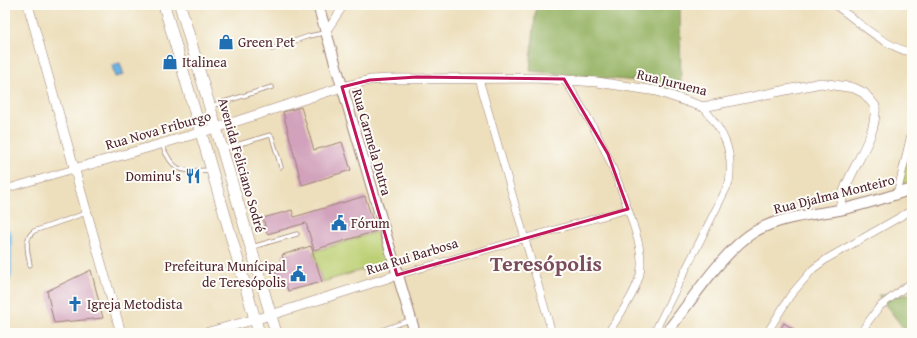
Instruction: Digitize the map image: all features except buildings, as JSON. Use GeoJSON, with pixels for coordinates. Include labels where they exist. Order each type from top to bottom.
{"type":"FeatureCollection","features":[{"type":"Feature","properties":{"kind":"main road"},"geometry":{"type":"LineString","coordinates":[[164,5],[259,333]]}},
{"type":"Feature","properties":{"kind":"main road","name":"Avenida Feliciano Sodré"},"geometry":{"type":"LineString","coordinates":[[180,5],[276,333]]}},
{"type":"Feature","properties":{"kind":"main road","name":"Rua Carmela Dutra"},"geometry":{"type":"LineString","coordinates":[[318,5],[415,333]]}},
{"type":"Feature","properties":{"kind":"main road","name":"Rua Djalma Monteiro"},"geometry":{"type":"LineString","coordinates":[[666,333],[723,261],[737,246],[753,233],[770,224],[840,209],[912,189]]}},
{"type":"Feature","properties":{"kind":"street"},"geometry":{"type":"LineString","coordinates":[[28,5],[121,333]]}},
{"type":"Feature","properties":{"kind":"street"},"geometry":{"type":"LineString","coordinates":[[326,32],[344,5]]}},
{"type":"Feature","properties":{"kind":"street"},"geometry":{"type":"LineString","coordinates":[[835,5],[888,44],[899,50],[912,53]]}},
{"type":"Feature","properties":{"kind":"street","name":"Rua Juruena"},"geometry":{"type":"LineString","coordinates":[[342,87],[370,80],[438,77],[479,79],[564,79],[636,87],[657,91],[703,107],[821,83],[841,84],[864,93],[875,106],[875,122],[844,187],[840,209]]}},
{"type":"Feature","properties":{"kind":"street"},"geometry":{"type":"LineString","coordinates":[[479,79],[552,333]]}},
{"type":"Feature","properties":{"kind":"street"},"geometry":{"type":"LineString","coordinates":[[564,79],[590,120],[617,174],[639,251],[641,264],[640,275],[634,289],[608,333]]}},
{"type":"Feature","properties":{"kind":"street","name":"Rua Nova Friburgo"},"geometry":{"type":"LineString","coordinates":[[5,189],[200,133],[342,87]]}},
{"type":"Feature","properties":{"kind":"street"},"geometry":{"type":"LineString","coordinates":[[654,333],[729,183],[731,168],[728,145],[723,133],[703,107]]}},
{"type":"Feature","properties":{"kind":"street"},"geometry":{"type":"LineString","coordinates":[[897,194],[912,130]]}},
{"type":"Feature","properties":{"kind":"street"},"geometry":{"type":"LineString","coordinates":[[904,159],[912,164]]}},
{"type":"Feature","properties":{"kind":"street","name":"Rua Rui Barbosa"},"geometry":{"type":"LineString","coordinates":[[205,333],[271,315],[397,275],[525,237],[628,209]]}},
{"type":"Feature","properties":{"kind":"street"},"geometry":{"type":"LineString","coordinates":[[767,333],[790,296],[813,269],[828,258],[912,210]]}},
{"type":"Feature","properties":{"kind":"street"},"geometry":{"type":"LineString","coordinates":[[860,333],[879,307],[912,282]]}},
{"type":"Feature","properties":{"kind":"lane"},"geometry":{"type":"LineString","coordinates":[[272,49],[309,36],[326,32]]}},
{"type":"Feature","properties":{"kind":"lane"},"geometry":{"type":"LineString","coordinates":[[210,106],[272,87]]}},
{"type":"Feature","properties":{"kind":"lane"},"geometry":{"type":"LineString","coordinates":[[222,150],[270,135],[272,137],[281,167]]}},
{"type":"Feature","properties":{"kind":"lane"},"geometry":{"type":"LineString","coordinates":[[162,144],[169,162],[178,169],[189,171],[211,170]]}},
{"type":"Feature","properties":{"kind":"lane"},"geometry":{"type":"LineString","coordinates":[[30,264],[26,241],[28,235],[34,231],[87,213]]}},
{"type":"Feature","properties":{"kind":"lane"},"geometry":{"type":"LineString","coordinates":[[251,248],[297,234]]}},
{"type":"Feature","properties":{"kind":"lane"},"geometry":{"type":"LineString","coordinates":[[379,331],[411,320]]}},
{"type":"Feature","properties":{"kind":"highlighted area"},"geometry":{"type":"Polygon","coordinates":[[[417,77],[564,79],[608,154],[628,209],[397,275],[342,87],[370,80],[417,77]]]}},
{"type":"Feature","properties":{"kind":"green space"},"geometry":{"type":"Polygon","coordinates":[[[536,5],[680,5],[681,93],[647,82],[530,71],[536,5]]]}},
{"type":"Feature","properties":{"kind":"green space"},"geometry":{"type":"Polygon","coordinates":[[[906,163],[912,167],[912,185],[905,187],[902,185],[906,163]]]}},
{"type":"Feature","properties":{"kind":"green space"},"geometry":{"type":"Polygon","coordinates":[[[376,232],[386,263],[322,282],[313,252],[376,232]]]}},
{"type":"Feature","properties":{"kind":"green space"},"geometry":{"type":"Polygon","coordinates":[[[878,295],[912,295],[912,333],[907,333],[878,295]]]}},
{"type":"Feature","properties":{"kind":"water"},"geometry":{"type":"Polygon","coordinates":[[[120,63],[124,75],[115,77],[112,65],[120,63]]]}},
{"type":"Feature","properties":{"kind":"waterway"},"geometry":{"type":"LineString","coordinates":[[5,235],[5,275]]}},
{"type":"Feature","properties":{"kind":"place","name":"Green Pet"},"geometry":{"type":"Point","coordinates":[226,42]}},
{"type":"Feature","properties":{"kind":"place","name":"Italinea"},"geometry":{"type":"Point","coordinates":[170,62]}},
{"type":"Feature","properties":{"kind":"place","name":"Dominu's"},"geometry":{"type":"Point","coordinates":[193,176]}},
{"type":"Feature","properties":{"kind":"place","name":"Fórum"},"geometry":{"type":"Point","coordinates":[339,223]}},
{"type":"Feature","properties":{"kind":"place","name":"Prefeitura Munícipal de Teresópolis"},"geometry":{"type":"Point","coordinates":[298,274]}},
{"type":"Feature","properties":{"kind":"place","name":"Igreja Metodista"},"geometry":{"type":"Point","coordinates":[75,304]}},
{"type":"Feature","properties":{"kind":"district","name":"Teresópolis"},"geometry":{"type":"Point","coordinates":[546,263]}}]}
